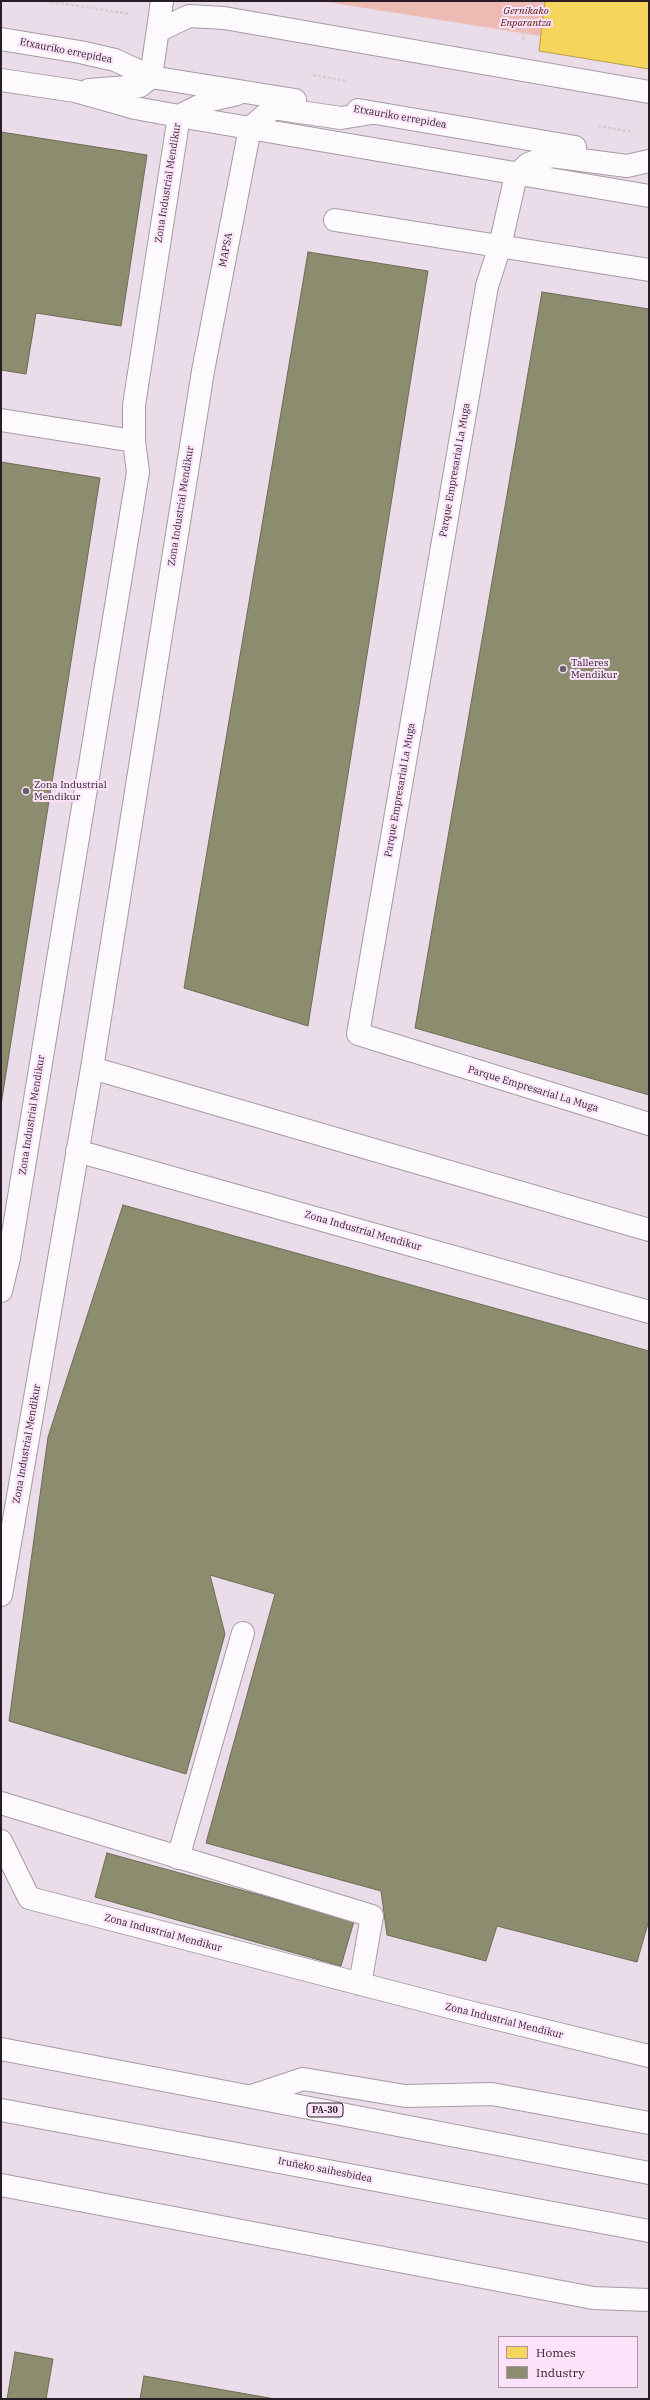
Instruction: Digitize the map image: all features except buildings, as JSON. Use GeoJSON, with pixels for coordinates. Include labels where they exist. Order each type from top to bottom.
{"type":"FeatureCollection","features":[{"type":"Feature","properties":{"kind":"main road"},"geometry":{"type":"LineString","coordinates":[[75,91],[140,86],[151,77],[162,1]]}},
{"type":"Feature","properties":{"kind":"main road"},"geometry":{"type":"LineString","coordinates":[[157,39],[189,16],[224,18],[649,92]]}},
{"type":"Feature","properties":{"kind":"main road","name":"Etxauriko errepidea"},"geometry":{"type":"LineString","coordinates":[[1,39],[80,52],[115,60],[151,77],[649,160]]}},
{"type":"Feature","properties":{"kind":"main road"},"geometry":{"type":"LineString","coordinates":[[1,80],[75,91],[135,108],[179,116],[516,175],[649,196]]}},
{"type":"Feature","properties":{"kind":"main road"},"geometry":{"type":"LineString","coordinates":[[179,116],[211,100],[244,92]]}},
{"type":"Feature","properties":{"kind":"main road"},"geometry":{"type":"LineString","coordinates":[[250,128],[273,108],[341,118],[372,113]]}},
{"type":"Feature","properties":{"kind":"main road","name":"Zona Industrial Mendikur"},"geometry":{"type":"LineString","coordinates":[[1,1291],[9,1258],[138,472],[134,441],[134,405],[179,116]]}},
{"type":"Feature","properties":{"kind":"main road","name":"MAPSA"},"geometry":{"type":"LineString","coordinates":[[203,371],[250,128]]}},
{"type":"Feature","properties":{"kind":"main road","name":"Etxauriko errepidea"},"geometry":{"type":"LineString","coordinates":[[516,175],[528,164],[551,156],[627,166],[649,160]]}},
{"type":"Feature","properties":{"kind":"main road","name":"Parque Empresarial La Muga"},"geometry":{"type":"LineString","coordinates":[[516,175],[500,246],[487,286],[358,1034],[649,1124]]}},
{"type":"Feature","properties":{"kind":"main road"},"geometry":{"type":"LineString","coordinates":[[335,220],[649,270]]}},
{"type":"Feature","properties":{"kind":"main road","name":"Zona Industrial Mendikur"},"geometry":{"type":"LineString","coordinates":[[1,1595],[92,1068],[203,371]]}},
{"type":"Feature","properties":{"kind":"main road"},"geometry":{"type":"LineString","coordinates":[[1,420],[134,441]]}},
{"type":"Feature","properties":{"kind":"main road"},"geometry":{"type":"LineString","coordinates":[[92,1068],[649,1230]]}},
{"type":"Feature","properties":{"kind":"main road","name":"Zona Industrial Mendikur"},"geometry":{"type":"LineString","coordinates":[[77,1151],[649,1312]]}},
{"type":"Feature","properties":{"kind":"main road"},"geometry":{"type":"LineString","coordinates":[[178,1858],[243,1633]]}},
{"type":"Feature","properties":{"kind":"main road"},"geometry":{"type":"LineString","coordinates":[[1,1803],[372,1916],[360,1984]]}},
{"type":"Feature","properties":{"kind":"main road","name":"Zona Industrial Mendikur"},"geometry":{"type":"LineString","coordinates":[[1,1841],[29,1898],[360,1984],[649,2056]]}},
{"type":"Feature","properties":{"kind":"main road","name":"PA-30"},"geometry":{"type":"LineString","coordinates":[[1,2049],[649,2173]]}},
{"type":"Feature","properties":{"kind":"main road"},"geometry":{"type":"LineString","coordinates":[[252,2096],[303,2078],[405,2096],[492,2094],[649,2123]]}},
{"type":"Feature","properties":{"kind":"main road","name":"Iruñeko saihesbidea"},"geometry":{"type":"LineString","coordinates":[[1,2110],[649,2231]]}},
{"type":"Feature","properties":{"kind":"main road"},"geometry":{"type":"LineString","coordinates":[[1,2185],[593,2298],[649,2300]]}},
{"type":"Feature","properties":{"kind":"path"},"geometry":{"type":"LineString","coordinates":[[46,1],[135,15],[157,39]]}},
{"type":"Feature","properties":{"kind":"path"},"geometry":{"type":"LineString","coordinates":[[523,44],[528,1]]}},
{"type":"Feature","properties":{"kind":"path"},"geometry":{"type":"LineString","coordinates":[[312,75],[351,82]]}},
{"type":"Feature","properties":{"kind":"path"},"geometry":{"type":"LineString","coordinates":[[594,125],[641,133]]}},
{"type":"Feature","properties":{"kind":"green space","name":"Gernikako Enparantza"},"geometry":{"type":"Polygon","coordinates":[[[321,1],[545,1],[541,36],[321,1]]]}},
{"type":"Feature","properties":{"kind":"place","name":"Talleres Mendikur"},"geometry":{"type":"Point","coordinates":[563,669]}},
{"type":"Feature","properties":{"kind":"place","name":"Zona Industrial Mendikur"},"geometry":{"type":"Point","coordinates":[26,791]}}]}
